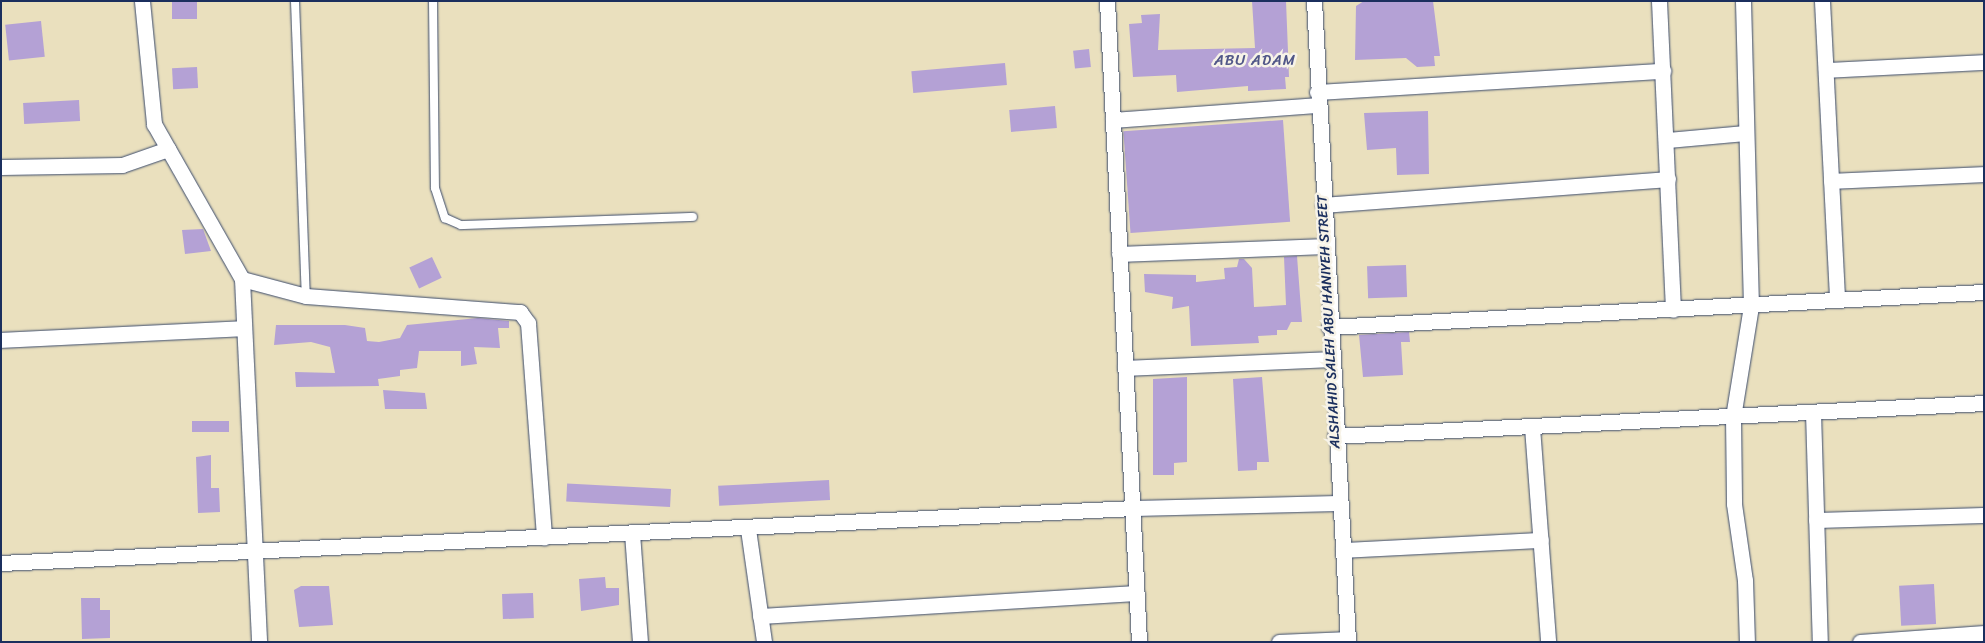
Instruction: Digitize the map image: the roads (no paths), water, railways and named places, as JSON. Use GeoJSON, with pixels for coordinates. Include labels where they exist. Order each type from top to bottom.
{"type":"FeatureCollection","features":[{"type":"Feature","properties":{"kind":"street"},"geometry":{"type":"LineString","coordinates":[[142,1],[150,112],[168,149],[242,279],[257,551],[259,642]]}},
{"type":"Feature","properties":{"kind":"street"},"geometry":{"type":"LineString","coordinates":[[1107,1],[1138,642]]}},
{"type":"Feature","properties":{"kind":"street","name":"ALSHAHID SALEH ABU HANIYEH STREET"},"geometry":{"type":"LineString","coordinates":[[1314,1],[1329,328],[1348,640]]}},
{"type":"Feature","properties":{"kind":"street"},"geometry":{"type":"LineString","coordinates":[[1660,1],[1674,310]]}},
{"type":"Feature","properties":{"kind":"street"},"geometry":{"type":"LineString","coordinates":[[1743,1],[1751,306],[1733,417],[1734,504],[1745,580],[1747,642]]}},
{"type":"Feature","properties":{"kind":"street"},"geometry":{"type":"LineString","coordinates":[[1822,1],[1837,299]]}},
{"type":"Feature","properties":{"kind":"street"},"geometry":{"type":"LineString","coordinates":[[1826,70],[1984,62]]}},
{"type":"Feature","properties":{"kind":"street"},"geometry":{"type":"LineString","coordinates":[[1113,120],[1318,99],[1663,71]]}},
{"type":"Feature","properties":{"kind":"street"},"geometry":{"type":"LineString","coordinates":[[1667,140],[1746,133]]}},
{"type":"Feature","properties":{"kind":"street"},"geometry":{"type":"LineString","coordinates":[[1,168],[122,165],[168,149]]}},
{"type":"Feature","properties":{"kind":"street"},"geometry":{"type":"LineString","coordinates":[[1831,181],[1984,174]]}},
{"type":"Feature","properties":{"kind":"street"},"geometry":{"type":"LineString","coordinates":[[1323,205],[1668,179]]}},
{"type":"Feature","properties":{"kind":"street"},"geometry":{"type":"LineString","coordinates":[[1119,254],[1325,246]]}},
{"type":"Feature","properties":{"kind":"street"},"geometry":{"type":"LineString","coordinates":[[242,279],[306,296],[520,312],[528,323],[544,537]]}},
{"type":"Feature","properties":{"kind":"street"},"geometry":{"type":"LineString","coordinates":[[1329,328],[1984,292]]}},
{"type":"Feature","properties":{"kind":"street"},"geometry":{"type":"LineString","coordinates":[[1,340],[244,328]]}},
{"type":"Feature","properties":{"kind":"street"},"geometry":{"type":"LineString","coordinates":[[1125,368],[1331,359]]}},
{"type":"Feature","properties":{"kind":"street"},"geometry":{"type":"LineString","coordinates":[[1335,436],[1984,403]]}},
{"type":"Feature","properties":{"kind":"street"},"geometry":{"type":"LineString","coordinates":[[1813,412],[1820,642]]}},
{"type":"Feature","properties":{"kind":"street"},"geometry":{"type":"LineString","coordinates":[[1532,427],[1548,642]]}},
{"type":"Feature","properties":{"kind":"street"},"geometry":{"type":"LineString","coordinates":[[1,563],[632,533],[748,530],[1132,508],[1340,503]]}},
{"type":"Feature","properties":{"kind":"street"},"geometry":{"type":"LineString","coordinates":[[1816,520],[1984,515]]}},
{"type":"Feature","properties":{"kind":"street"},"geometry":{"type":"LineString","coordinates":[[748,530],[764,642]]}},
{"type":"Feature","properties":{"kind":"street"},"geometry":{"type":"LineString","coordinates":[[632,533],[640,642]]}},
{"type":"Feature","properties":{"kind":"street"},"geometry":{"type":"LineString","coordinates":[[1343,550],[1541,540]]}},
{"type":"Feature","properties":{"kind":"street"},"geometry":{"type":"LineString","coordinates":[[760,616],[1136,593]]}},
{"type":"Feature","properties":{"kind":"street"},"geometry":{"type":"LineString","coordinates":[[1860,642],[1984,633]]}},
{"type":"Feature","properties":{"kind":"street"},"geometry":{"type":"LineString","coordinates":[[1279,642],[1348,640]]}},
{"type":"Feature","properties":{"kind":"lane"},"geometry":{"type":"LineString","coordinates":[[295,1],[306,296]]}},
{"type":"Feature","properties":{"kind":"lane"},"geometry":{"type":"LineString","coordinates":[[433,1],[435,188],[445,218],[461,225],[693,217]]}},
{"type":"Feature","properties":{"kind":"district","name":"ABU ADAM"},"geometry":{"type":"Point","coordinates":[1255,61]}}]}
